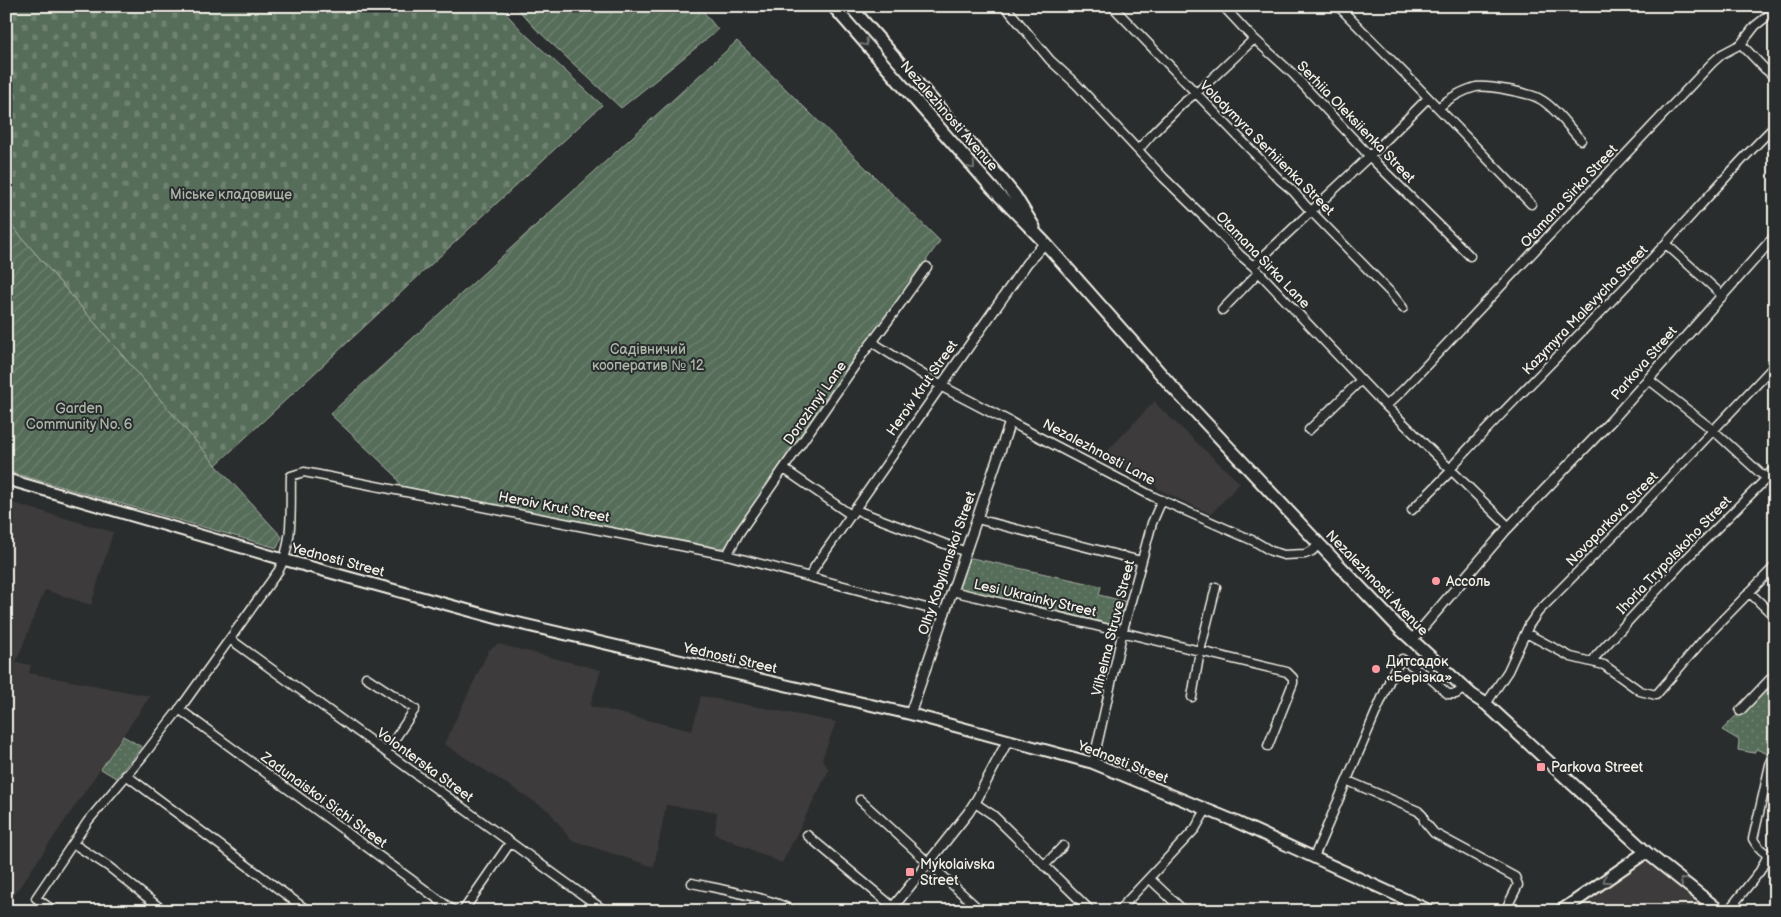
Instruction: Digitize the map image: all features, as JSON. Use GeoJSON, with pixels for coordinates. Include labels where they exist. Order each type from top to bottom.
{"type":"FeatureCollection","features":[{"type":"Feature","properties":{"kind":"main road","name":"Nezalezhnosti Avenue"},"geometry":{"type":"LineString","coordinates":[[833,6],[995,192],[1044,243],[1175,390],[1412,640],[1464,688],[1486,704],[1646,852],[1720,911]]}},
{"type":"Feature","properties":{"kind":"main road","name":"Nezalezhnosti Avenue"},"geometry":{"type":"LineString","coordinates":[[850,6],[1005,184],[1024,210],[1044,243]]}},
{"type":"Feature","properties":{"kind":"main road"},"geometry":{"type":"LineString","coordinates":[[995,192],[1005,184]]}},
{"type":"Feature","properties":{"kind":"main road","name":"Yednosti Street"},"geometry":{"type":"LineString","coordinates":[[6,479],[285,560],[500,619],[910,714],[1093,763],[1314,857],[1431,911]]}},
{"type":"Feature","properties":{"kind":"main road"},"geometry":{"type":"LineString","coordinates":[[1561,911],[1646,852]]}},
{"type":"Feature","properties":{"kind":"street","name":"Otamana Sirka Lane"},"geometry":{"type":"LineString","coordinates":[[1006,6],[1050,60],[1077,85],[1098,110],[1256,269],[1386,406],[1509,527]]}},
{"type":"Feature","properties":{"kind":"street","name":"Volodymyra Serhiienka Street"},"geometry":{"type":"LineString","coordinates":[[1112,6],[1385,287],[1403,308]]}},
{"type":"Feature","properties":{"kind":"street","name":"Serhiia Oleksiienka Street"},"geometry":{"type":"LineString","coordinates":[[1223,6],[1293,74],[1369,156],[1470,256]]}},
{"type":"Feature","properties":{"kind":"street"},"geometry":{"type":"LineString","coordinates":[[1338,6],[1531,204]]}},
{"type":"Feature","properties":{"kind":"street","name":"Otamana Sirka Street"},"geometry":{"type":"LineString","coordinates":[[1386,406],[1712,63],[1722,54],[1741,44],[1756,26],[1775,10]]}},
{"type":"Feature","properties":{"kind":"street"},"geometry":{"type":"LineString","coordinates":[[1138,150],[1172,113],[1254,38]]}},
{"type":"Feature","properties":{"kind":"street"},"geometry":{"type":"LineString","coordinates":[[1741,44],[1774,76]]}},
{"type":"Feature","properties":{"kind":"street"},"geometry":{"type":"LineString","coordinates":[[1439,108],[1446,101],[1476,87],[1490,87],[1530,95],[1547,104],[1581,140]]}},
{"type":"Feature","properties":{"kind":"street"},"geometry":{"type":"LineString","coordinates":[[1222,310],[1256,269],[1311,211],[1428,98]]}},
{"type":"Feature","properties":{"kind":"street","name":"Kazymyra Malevycha Street"},"geometry":{"type":"LineString","coordinates":[[1412,510],[1451,470],[1497,418],[1557,359],[1666,244],[1742,159],[1775,126]]}},
{"type":"Feature","properties":{"kind":"street","name":"Parkova Street"},"geometry":{"type":"LineString","coordinates":[[1412,640],[1509,527],[1612,420],[1775,236]]}},
{"type":"Feature","properties":{"kind":"street","name":"Heroiv Krut Street"},"geometry":{"type":"LineString","coordinates":[[810,577],[814,568],[853,511],[1027,263],[1044,243]]}},
{"type":"Feature","properties":{"kind":"street"},"geometry":{"type":"LineString","coordinates":[[1666,244],[1723,296]]}},
{"type":"Feature","properties":{"kind":"street","name":"Dorozhnyi Lane"},"geometry":{"type":"LineString","coordinates":[[727,555],[740,533],[865,351],[874,342],[883,326],[927,267]]}},
{"type":"Feature","properties":{"kind":"street","name":"Nezalezhnosti Lane"},"geometry":{"type":"LineString","coordinates":[[874,342],[941,386],[1162,500],[1277,553],[1304,554],[1312,551],[1319,544]]}},
{"type":"Feature","properties":{"kind":"street","name":"Novoparkova Street"},"geometry":{"type":"LineString","coordinates":[[1486,704],[1508,671],[1538,612],[1622,527],[1775,365]]}},
{"type":"Feature","properties":{"kind":"street"},"geometry":{"type":"LineString","coordinates":[[1648,379],[1713,430],[1775,484]]}},
{"type":"Feature","properties":{"kind":"street"},"geometry":{"type":"LineString","coordinates":[[1309,430],[1361,380]]}},
{"type":"Feature","properties":{"kind":"street","name":"Olhy Kobylianskoi Street"},"geometry":{"type":"LineString","coordinates":[[910,714],[1010,422]]}},
{"type":"Feature","properties":{"kind":"street","name":"Ihoria Trypolskoho Street"},"geometry":{"type":"LineString","coordinates":[[1593,661],[1683,562],[1775,467]]}},
{"type":"Feature","properties":{"kind":"street"},"geometry":{"type":"LineString","coordinates":[[784,469],[853,511],[861,512],[966,552]]}},
{"type":"Feature","properties":{"kind":"street","name":"Heroiv Krut Street"},"geometry":{"type":"LineString","coordinates":[[285,560],[289,546],[291,476],[304,472],[727,555],[944,613]]}},
{"type":"Feature","properties":{"kind":"street","name":"Vilhelma Struve Street"},"geometry":{"type":"LineString","coordinates":[[1093,763],[1122,633],[1152,523],[1162,500]]}},
{"type":"Feature","properties":{"kind":"street"},"geometry":{"type":"LineString","coordinates":[[977,519],[1142,561]]}},
{"type":"Feature","properties":{"kind":"street"},"geometry":{"type":"LineString","coordinates":[[54,911],[36,898],[88,821],[179,709],[280,570],[285,560]]}},
{"type":"Feature","properties":{"kind":"street"},"geometry":{"type":"LineString","coordinates":[[1526,633],[1571,656],[1604,665],[1640,691],[1656,695],[1704,640],[1775,566]]}},
{"type":"Feature","properties":{"kind":"street"},"geometry":{"type":"LineString","coordinates":[[1192,697],[1200,651],[1216,587]]}},
{"type":"Feature","properties":{"kind":"street","name":"Lesi Ukrainky Street"},"geometry":{"type":"LineString","coordinates":[[952,591],[1287,672],[1293,678],[1293,683],[1268,746]]}},
{"type":"Feature","properties":{"kind":"street"},"geometry":{"type":"LineString","coordinates":[[1749,592],[1775,616]]}},
{"type":"Feature","properties":{"kind":"street","name":"Volonterska Street"},"geometry":{"type":"LineString","coordinates":[[230,640],[605,911]]}},
{"type":"Feature","properties":{"kind":"street"},"geometry":{"type":"LineString","coordinates":[[1314,857],[1348,782],[1394,670],[1402,659],[1448,694],[1456,694],[1464,688]]}},
{"type":"Feature","properties":{"kind":"street"},"geometry":{"type":"LineString","coordinates":[[1740,711],[1775,674]]}},
{"type":"Feature","properties":{"kind":"street"},"geometry":{"type":"LineString","coordinates":[[366,676],[415,709],[386,752]]}},
{"type":"Feature","properties":{"kind":"street","name":"Zadunaiskoi Sichi Street"},"geometry":{"type":"LineString","coordinates":[[179,709],[454,911]]}},
{"type":"Feature","properties":{"kind":"street"},"geometry":{"type":"LineString","coordinates":[[807,835],[894,909],[974,803],[1008,740]]}},
{"type":"Feature","properties":{"kind":"street"},"geometry":{"type":"LineString","coordinates":[[1728,911],[1771,856],[1758,848],[1754,839],[1772,756]]}},
{"type":"Feature","properties":{"kind":"street"},"geometry":{"type":"LineString","coordinates":[[126,775],[308,911]]}},
{"type":"Feature","properties":{"kind":"street"},"geometry":{"type":"LineString","coordinates":[[1348,782],[1418,811],[1423,816],[1424,822],[1434,833],[1515,878],[1518,885],[1505,911]]}},
{"type":"Feature","properties":{"kind":"street"},"geometry":{"type":"LineString","coordinates":[[860,800],[980,911]]}},
{"type":"Feature","properties":{"kind":"street"},"geometry":{"type":"LineString","coordinates":[[974,803],[993,815],[1090,911]]}},
{"type":"Feature","properties":{"kind":"street"},"geometry":{"type":"LineString","coordinates":[[1118,911],[1195,829],[1206,810]]}},
{"type":"Feature","properties":{"kind":"street"},"geometry":{"type":"LineString","coordinates":[[463,911],[510,843]]}},
{"type":"Feature","properties":{"kind":"street"},"geometry":{"type":"LineString","coordinates":[[74,844],[108,867],[164,911]]}},
{"type":"Feature","properties":{"kind":"street"},"geometry":{"type":"LineString","coordinates":[[1044,866],[1063,846]]}},
{"type":"Feature","properties":{"kind":"street"},"geometry":{"type":"LineString","coordinates":[[1149,878],[1184,911]]}},
{"type":"Feature","properties":{"kind":"street"},"geometry":{"type":"LineString","coordinates":[[692,883],[767,901],[788,907],[792,911]]}},
{"type":"Feature","properties":{"kind":"shaded area"},"geometry":{"type":"Polygon","coordinates":[[[1155,401],[1240,483],[1211,514],[1160,490],[1154,484],[1104,459],[1109,449],[1155,401]]]}},
{"type":"Feature","properties":{"kind":"shaded area"},"geometry":{"type":"Polygon","coordinates":[[[6,501],[113,532],[91,605],[45,590],[16,662],[31,665],[29,673],[150,696],[6,907],[6,501]]]}},
{"type":"Feature","properties":{"kind":"shaded area"},"geometry":{"type":"Polygon","coordinates":[[[498,644],[601,670],[590,706],[692,731],[701,696],[836,722],[822,759],[829,770],[782,863],[715,834],[717,812],[666,805],[654,867],[571,840],[549,811],[444,744],[489,650],[498,644]]]}},
{"type":"Feature","properties":{"kind":"shaded area"},"geometry":{"type":"Polygon","coordinates":[[[1651,861],[1715,911],[1570,911],[1642,862],[1651,861]]]}},
{"type":"Feature","properties":{"kind":"green space","name":"Міське кладовище"},"geometry":{"type":"Polygon","coordinates":[[[6,6],[499,6],[523,32],[602,105],[216,465],[6,219],[6,6]]]}},
{"type":"Feature","properties":{"kind":"green space"},"geometry":{"type":"Polygon","coordinates":[[[515,6],[699,6],[718,30],[621,108],[536,29],[515,6]]]}},
{"type":"Feature","properties":{"kind":"green space","name":"Садівничий кооператив № 12"},"geometry":{"type":"Polygon","coordinates":[[[737,41],[940,241],[927,259],[926,265],[737,532],[725,547],[719,548],[401,486],[394,474],[330,414],[737,41]]]}},
{"type":"Feature","properties":{"kind":"green space","name":"Garden Community No. 6"},"geometry":{"type":"Polygon","coordinates":[[[6,219],[216,465],[282,537],[277,548],[6,471],[6,219]]]}},
{"type":"Feature","properties":{"kind":"green space"},"geometry":{"type":"Polygon","coordinates":[[[967,557],[1101,586],[1099,595],[1128,602],[1122,621],[1115,627],[958,592],[956,588],[967,557]]]}},
{"type":"Feature","properties":{"kind":"green space"},"geometry":{"type":"Polygon","coordinates":[[[1775,676],[1775,757],[1756,749],[1754,753],[1738,750],[1739,740],[1722,730],[1775,676]]]}},
{"type":"Feature","properties":{"kind":"green space"},"geometry":{"type":"Polygon","coordinates":[[[123,736],[142,747],[116,778],[101,769],[123,736]]]}},
{"type":"Feature","properties":{"kind":"place","name":"Ассоль"},"geometry":{"type":"Point","coordinates":[1436,581]}},
{"type":"Feature","properties":{"kind":"place","name":"Дитсадок «Берізка»"},"geometry":{"type":"Point","coordinates":[1376,669]}},
{"type":"Feature","properties":{"kind":"place","name":"Parkova Street"},"geometry":{"type":"Point","coordinates":[1541,767]}},
{"type":"Feature","properties":{"kind":"place","name":"Mykolaivska Street"},"geometry":{"type":"Point","coordinates":[910,872]}}]}
